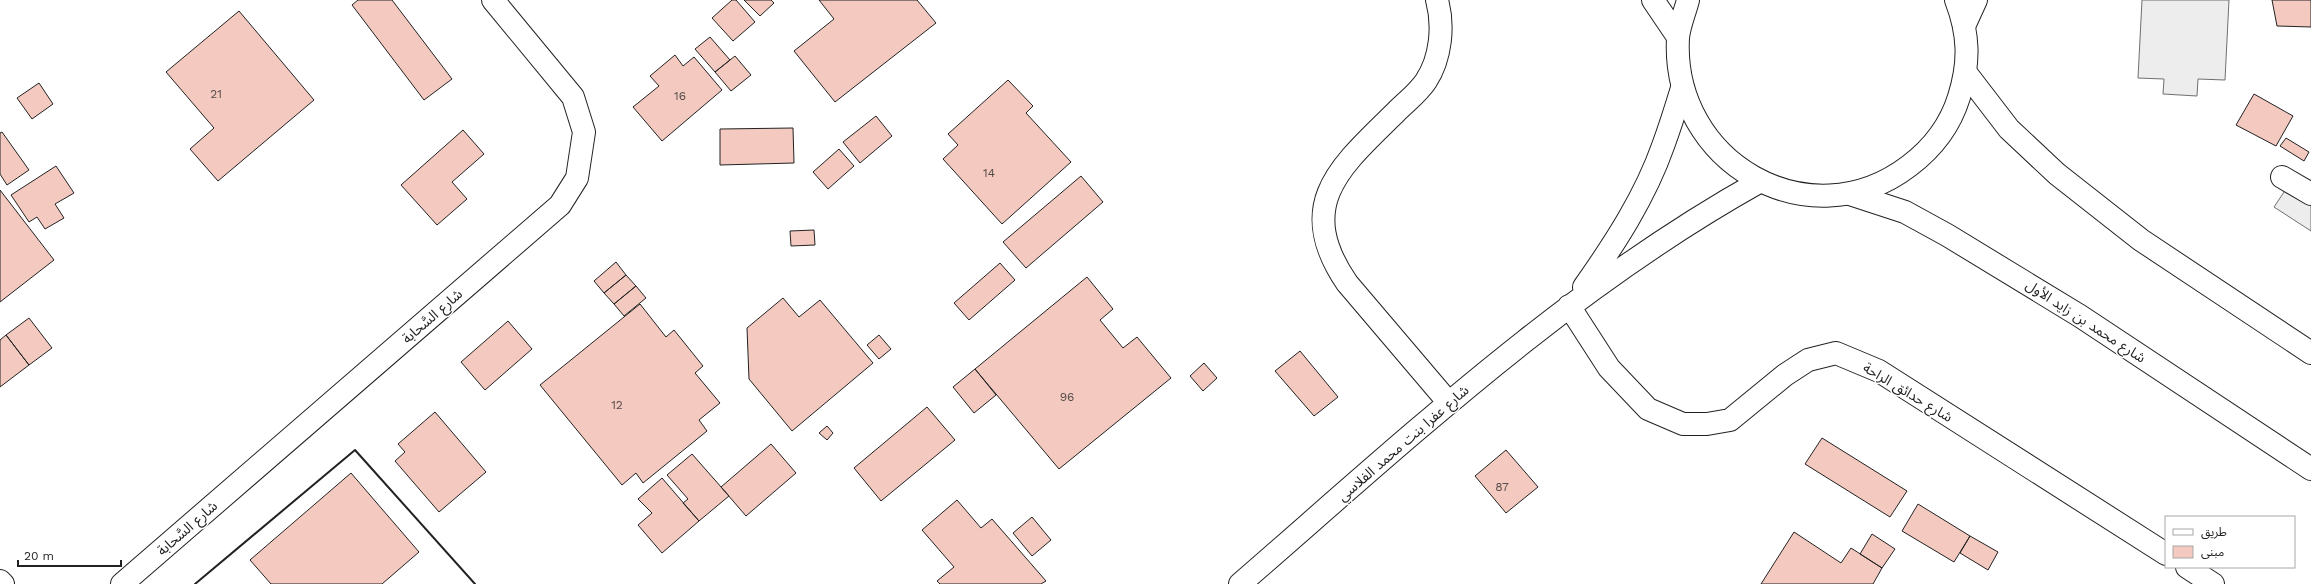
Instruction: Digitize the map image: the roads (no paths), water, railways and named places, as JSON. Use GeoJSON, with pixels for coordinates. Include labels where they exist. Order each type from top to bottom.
{"type":"FeatureCollection","features":[{"type":"Feature","properties":{"kind":"street","name":"شارع السَّحابة"},"geometry":{"type":"LineString","coordinates":[[122,584],[560,205],[577,178],[584,132],[573,97],[492,0]]}},
{"type":"Feature","properties":{"kind":"street"},"geometry":{"type":"LineString","coordinates":[[1437,0],[1440,12],[1441,36],[1436,60],[1425,82],[1349,159],[1337,174],[1325,202],[1323,222],[1326,244],[1332,262],[1346,283],[1449,403]]}},
{"type":"Feature","properties":{"kind":"street"},"geometry":{"type":"LineString","coordinates":[[1653,0],[1678,38]]}},
{"type":"Feature","properties":{"kind":"street"},"geometry":{"type":"LineString","coordinates":[[1688,0],[1678,38],[1682,88],[1698,126],[1725,158],[1759,182],[1804,195],[1850,194],[1892,179],[1928,152],[1953,116],[1966,73],[1965,24],[1956,0]]}},
{"type":"Feature","properties":{"kind":"street"},"geometry":{"type":"LineString","coordinates":[[1965,24],[1976,0]]}},
{"type":"Feature","properties":{"kind":"street"},"geometry":{"type":"LineString","coordinates":[[1966,73],[2009,129],[2057,174],[2141,240],[2311,353]]}},
{"type":"Feature","properties":{"kind":"street","name":"شارع عفرا بنت محمد الفلاسي"},"geometry":{"type":"LineString","coordinates":[[1569,306],[1606,256],[1638,203],[1663,147],[1682,88]]}},
{"type":"Feature","properties":{"kind":"street"},"geometry":{"type":"LineString","coordinates":[[2282,176],[2311,194]]}},
{"type":"Feature","properties":{"kind":"street","name":"شارع عفرا بنت محمد الفلاسي"},"geometry":{"type":"LineString","coordinates":[[1240,584],[1449,403],[1569,306],[1661,240],[1759,182]]}},
{"type":"Feature","properties":{"kind":"street","name":"شارع محمد بن زايد الأول"},"geometry":{"type":"LineString","coordinates":[[1850,194],[1905,212],[1961,242],[2080,316],[2311,469]]}},
{"type":"Feature","properties":{"kind":"street","name":"شارع حدائق الراحة"},"geometry":{"type":"LineString","coordinates":[[1569,306],[1609,368],[1648,409],[1683,424],[1707,424],[1730,420],[1785,375],[1808,360],[1836,353],[1879,372],[2165,553]]}},
{"type":"Feature","properties":{"kind":"street"},"geometry":{"type":"LineString","coordinates":[[2189,568],[2213,584]]}},
{"type":"Feature","properties":{"kind":"street"},"geometry":{"type":"LineString","coordinates":[[0,581],[3,584]]}}]}
